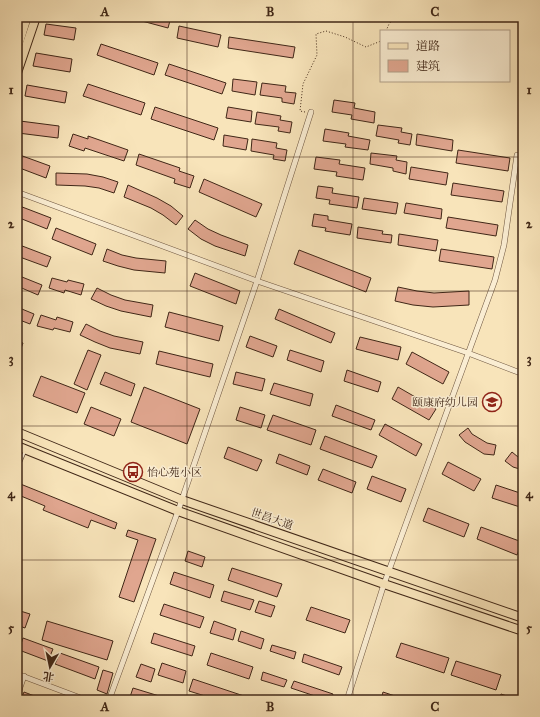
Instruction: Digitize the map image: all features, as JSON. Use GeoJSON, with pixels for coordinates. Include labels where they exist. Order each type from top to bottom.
{"type":"FeatureCollection","features":[{"type":"Feature","properties":{"kind":"main road"},"geometry":{"type":"LineString","coordinates":[[17,49],[26,17]]}},
{"type":"Feature","properties":{"kind":"main road"},"geometry":{"type":"LineString","coordinates":[[17,74],[36,17]]}},
{"type":"Feature","properties":{"kind":"main road","name":"世昌大道"},"geometry":{"type":"LineString","coordinates":[[17,432],[182,500],[523,618]]}},
{"type":"Feature","properties":{"kind":"main road"},"geometry":{"type":"LineString","coordinates":[[17,446],[178,511],[384,584],[523,631]]}},
{"type":"Feature","properties":{"kind":"street"},"geometry":{"type":"LineString","coordinates":[[109,700],[182,500],[258,281],[311,112]]}},
{"type":"Feature","properties":{"kind":"street"},"geometry":{"type":"LineString","coordinates":[[347,700],[384,584],[495,280],[504,245],[517,156]]}},
{"type":"Feature","properties":{"kind":"street"},"geometry":{"type":"LineString","coordinates":[[17,192],[258,281],[468,353],[523,374]]}},
{"type":"Feature","properties":{"kind":"street"},"geometry":{"type":"LineString","coordinates":[[17,674],[86,700]]}},
{"type":"Feature","properties":{"kind":"street"},"geometry":{"type":"LineString","coordinates":[[17,696],[24,676]]}},
{"type":"Feature","properties":{"kind":"lane"},"geometry":{"type":"LineString","coordinates":[[17,469],[26,449]]}},
{"type":"Feature","properties":{"kind":"path"},"geometry":{"type":"LineString","coordinates":[[386,30],[389,24],[396,17]]}},
{"type":"Feature","properties":{"kind":"path"},"geometry":{"type":"LineString","coordinates":[[311,112],[300,111],[303,84],[317,55],[316,34],[326,31],[345,37],[366,47],[380,41]]}},
{"type":"Feature","properties":{"kind":"building"},"geometry":{"type":"Polygon","coordinates":[[[127,17],[171,17],[168,28],[127,17]]]}},
{"type":"Feature","properties":{"kind":"building"},"geometry":{"type":"Polygon","coordinates":[[[46,24],[76,28],[74,40],[44,35],[46,24]]]}},
{"type":"Feature","properties":{"kind":"building"},"geometry":{"type":"Polygon","coordinates":[[[179,26],[221,35],[218,47],[177,38],[179,26]]]}},
{"type":"Feature","properties":{"kind":"building"},"geometry":{"type":"Polygon","coordinates":[[[229,37],[295,47],[293,58],[228,48],[229,37]]]}},
{"type":"Feature","properties":{"kind":"building"},"geometry":{"type":"Polygon","coordinates":[[[101,44],[158,63],[154,75],[97,55],[101,44]]]}},
{"type":"Feature","properties":{"kind":"building"},"geometry":{"type":"Polygon","coordinates":[[[36,53],[72,59],[70,72],[33,66],[36,53]]]}},
{"type":"Feature","properties":{"kind":"building"},"geometry":{"type":"Polygon","coordinates":[[[169,64],[226,83],[222,94],[165,75],[169,64]]]}},
{"type":"Feature","properties":{"kind":"building"},"geometry":{"type":"Polygon","coordinates":[[[233,79],[257,82],[255,95],[232,91],[233,79]]]}},
{"type":"Feature","properties":{"kind":"building"},"geometry":{"type":"Polygon","coordinates":[[[262,83],[286,86],[285,92],[296,93],[294,104],[282,102],[282,98],[260,95],[262,83]]]}},
{"type":"Feature","properties":{"kind":"building"},"geometry":{"type":"Polygon","coordinates":[[[88,84],[145,103],[141,115],[83,96],[88,84]]]}},
{"type":"Feature","properties":{"kind":"building"},"geometry":{"type":"Polygon","coordinates":[[[27,85],[67,92],[65,103],[25,96],[27,85]]]}},
{"type":"Feature","properties":{"kind":"building"},"geometry":{"type":"Polygon","coordinates":[[[334,100],[355,103],[354,108],[375,112],[374,123],[351,119],[352,115],[332,112],[334,100]]]}},
{"type":"Feature","properties":{"kind":"building"},"geometry":{"type":"Polygon","coordinates":[[[155,107],[218,128],[214,140],[151,119],[155,107]]]}},
{"type":"Feature","properties":{"kind":"building"},"geometry":{"type":"Polygon","coordinates":[[[228,107],[252,111],[251,122],[226,118],[228,107]]]}},
{"type":"Feature","properties":{"kind":"building"},"geometry":{"type":"Polygon","coordinates":[[[257,112],[281,116],[280,120],[292,122],[290,133],[278,131],[279,127],[255,124],[257,112]]]}},
{"type":"Feature","properties":{"kind":"building"},"geometry":{"type":"Polygon","coordinates":[[[20,121],[59,126],[58,138],[18,133],[20,121]]]}},
{"type":"Feature","properties":{"kind":"building"},"geometry":{"type":"Polygon","coordinates":[[[378,125],[402,128],[401,132],[412,134],[410,145],[398,143],[399,140],[376,136],[378,125]]]}},
{"type":"Feature","properties":{"kind":"building"},"geometry":{"type":"Polygon","coordinates":[[[325,129],[349,133],[348,136],[370,140],[368,150],[345,147],[346,144],[323,141],[325,129]]]}},
{"type":"Feature","properties":{"kind":"building"},"geometry":{"type":"Polygon","coordinates":[[[73,134],[88,139],[88,136],[128,150],[124,161],[85,148],[84,151],[69,146],[73,134]]]}},
{"type":"Feature","properties":{"kind":"building"},"geometry":{"type":"Polygon","coordinates":[[[417,134],[453,140],[452,151],[416,145],[417,134]]]}},
{"type":"Feature","properties":{"kind":"building"},"geometry":{"type":"Polygon","coordinates":[[[224,135],[248,139],[246,150],[223,146],[224,135]]]}},
{"type":"Feature","properties":{"kind":"building"},"geometry":{"type":"Polygon","coordinates":[[[252,139],[277,143],[276,148],[287,150],[285,161],[273,159],[274,155],[251,151],[252,139]]]}},
{"type":"Feature","properties":{"kind":"building"},"geometry":{"type":"Polygon","coordinates":[[[458,150],[510,158],[508,171],[456,163],[458,150]]]}},
{"type":"Feature","properties":{"kind":"building"},"geometry":{"type":"Polygon","coordinates":[[[371,153],[397,156],[396,160],[407,162],[406,174],[393,171],[393,168],[370,164],[371,153]]]}},
{"type":"Feature","properties":{"kind":"building"},"geometry":{"type":"Polygon","coordinates":[[[17,154],[50,166],[46,178],[17,167],[17,154]]]}},
{"type":"Feature","properties":{"kind":"building"},"geometry":{"type":"Polygon","coordinates":[[[139,154],[180,168],[179,171],[194,176],[190,188],[174,183],[175,179],[136,165],[139,154]]]}},
{"type":"Feature","properties":{"kind":"building"},"geometry":{"type":"Polygon","coordinates":[[[316,157],[340,160],[339,164],[365,168],[363,180],[336,176],[337,172],[314,169],[316,157]]]}},
{"type":"Feature","properties":{"kind":"building"},"geometry":{"type":"Polygon","coordinates":[[[411,167],[448,173],[446,185],[409,179],[411,167]]]}},
{"type":"Feature","properties":{"kind":"building"},"geometry":{"type":"Polygon","coordinates":[[[56,173],[87,174],[118,182],[114,193],[99,188],[85,186],[56,185],[56,173]]]}},
{"type":"Feature","properties":{"kind":"building"},"geometry":{"type":"Polygon","coordinates":[[[204,179],[262,204],[256,217],[199,192],[204,179]]]}},
{"type":"Feature","properties":{"kind":"building"},"geometry":{"type":"Polygon","coordinates":[[[453,183],[504,191],[502,202],[451,195],[453,183]]]}},
{"type":"Feature","properties":{"kind":"building"},"geometry":{"type":"Polygon","coordinates":[[[128,185],[157,198],[171,206],[183,216],[176,225],[151,208],[124,197],[128,185]]]}},
{"type":"Feature","properties":{"kind":"building"},"geometry":{"type":"Polygon","coordinates":[[[318,186],[333,188],[332,193],[359,197],[357,208],[329,204],[330,200],[316,198],[318,186]]]}},
{"type":"Feature","properties":{"kind":"building"},"geometry":{"type":"Polygon","coordinates":[[[364,198],[398,203],[396,214],[362,209],[364,198]]]}},
{"type":"Feature","properties":{"kind":"building"},"geometry":{"type":"Polygon","coordinates":[[[406,203],[442,209],[441,219],[404,213],[406,203]]]}},
{"type":"Feature","properties":{"kind":"building"},"geometry":{"type":"Polygon","coordinates":[[[17,205],[51,218],[47,229],[17,217],[17,205]]]}},
{"type":"Feature","properties":{"kind":"building"},"geometry":{"type":"Polygon","coordinates":[[[314,214],[328,216],[328,220],[352,224],[350,235],[325,231],[326,228],[312,226],[314,214]]]}},
{"type":"Feature","properties":{"kind":"building"},"geometry":{"type":"Polygon","coordinates":[[[448,217],[498,225],[496,236],[446,228],[448,217]]]}},
{"type":"Feature","properties":{"kind":"building"},"geometry":{"type":"Polygon","coordinates":[[[195,220],[208,229],[248,245],[245,256],[215,246],[201,239],[188,229],[195,220]]]}},
{"type":"Feature","properties":{"kind":"building"},"geometry":{"type":"Polygon","coordinates":[[[358,227],[383,231],[382,234],[392,235],[391,243],[357,238],[358,227]]]}},
{"type":"Feature","properties":{"kind":"building"},"geometry":{"type":"Polygon","coordinates":[[[56,228],[96,244],[92,255],[52,239],[56,228]]]}},
{"type":"Feature","properties":{"kind":"building"},"geometry":{"type":"Polygon","coordinates":[[[399,234],[438,240],[436,251],[398,245],[399,234]]]}},
{"type":"Feature","properties":{"kind":"building"},"geometry":{"type":"Polygon","coordinates":[[[17,244],[51,257],[47,267],[17,256],[17,244]]]}},
{"type":"Feature","properties":{"kind":"building"},"geometry":{"type":"Polygon","coordinates":[[[107,249],[122,255],[136,258],[166,261],[165,273],[134,270],[103,261],[107,249]]]}},
{"type":"Feature","properties":{"kind":"building"},"geometry":{"type":"Polygon","coordinates":[[[441,249],[494,257],[492,269],[439,261],[441,249]]]}},
{"type":"Feature","properties":{"kind":"building"},"geometry":{"type":"Polygon","coordinates":[[[299,250],[371,278],[366,292],[294,264],[299,250]]]}},
{"type":"Feature","properties":{"kind":"building"},"geometry":{"type":"Polygon","coordinates":[[[195,273],[240,291],[236,304],[190,286],[195,273]]]}},
{"type":"Feature","properties":{"kind":"building"},"geometry":{"type":"Polygon","coordinates":[[[17,275],[42,285],[38,295],[17,286],[17,275]]]}},
{"type":"Feature","properties":{"kind":"building"},"geometry":{"type":"Polygon","coordinates":[[[52,278],[84,284],[81,295],[65,290],[64,293],[49,288],[52,278]]]}},
{"type":"Feature","properties":{"kind":"building"},"geometry":{"type":"Polygon","coordinates":[[[398,287],[434,293],[469,291],[469,305],[433,307],[395,301],[398,287]]]}},
{"type":"Feature","properties":{"kind":"building"},"geometry":{"type":"Polygon","coordinates":[[[97,288],[125,300],[153,305],[151,317],[121,311],[91,299],[97,288]]]}},
{"type":"Feature","properties":{"kind":"building"},"geometry":{"type":"Polygon","coordinates":[[[17,307],[34,314],[30,324],[17,319],[17,307]]]}},
{"type":"Feature","properties":{"kind":"building"},"geometry":{"type":"Polygon","coordinates":[[[279,309],[335,333],[331,343],[275,319],[279,309]]]}},
{"type":"Feature","properties":{"kind":"building"},"geometry":{"type":"Polygon","coordinates":[[[169,312],[223,326],[219,341],[165,327],[169,312]]]}},
{"type":"Feature","properties":{"kind":"building"},"geometry":{"type":"Polygon","coordinates":[[[41,315],[56,320],[57,317],[73,322],[70,332],[37,326],[41,315]]]}},
{"type":"Feature","properties":{"kind":"building"},"geometry":{"type":"Polygon","coordinates":[[[86,324],[114,336],[143,342],[140,354],[110,348],[80,335],[86,324]]]}},
{"type":"Feature","properties":{"kind":"building"},"geometry":{"type":"Polygon","coordinates":[[[250,336],[277,346],[273,357],[246,347],[250,336]]]}},
{"type":"Feature","properties":{"kind":"building"},"geometry":{"type":"Polygon","coordinates":[[[360,337],[401,347],[398,360],[356,349],[360,337]]]}},
{"type":"Feature","properties":{"kind":"building"},"geometry":{"type":"Polygon","coordinates":[[[17,341],[23,343],[19,354],[17,353],[17,341]]]}},
{"type":"Feature","properties":{"kind":"building"},"geometry":{"type":"Polygon","coordinates":[[[88,350],[101,355],[87,390],[74,384],[88,350]]]}},
{"type":"Feature","properties":{"kind":"building"},"geometry":{"type":"Polygon","coordinates":[[[290,350],[324,361],[321,372],[287,360],[290,350]]]}},
{"type":"Feature","properties":{"kind":"building"},"geometry":{"type":"Polygon","coordinates":[[[159,351],[213,364],[210,377],[156,364],[159,351]]]}},
{"type":"Feature","properties":{"kind":"building"},"geometry":{"type":"Polygon","coordinates":[[[412,352],[449,372],[443,384],[406,364],[412,352]]]}},
{"type":"Feature","properties":{"kind":"building"},"geometry":{"type":"Polygon","coordinates":[[[347,370],[381,382],[378,392],[344,381],[347,370]]]}},
{"type":"Feature","properties":{"kind":"building"},"geometry":{"type":"Polygon","coordinates":[[[105,372],[135,384],[131,396],[100,384],[105,372]]]}},
{"type":"Feature","properties":{"kind":"building"},"geometry":{"type":"Polygon","coordinates":[[[236,372],[265,379],[262,391],[233,384],[236,372]]]}},
{"type":"Feature","properties":{"kind":"building"},"geometry":{"type":"Polygon","coordinates":[[[41,376],[85,393],[77,413],[33,396],[41,376]]]}},
{"type":"Feature","properties":{"kind":"building"},"geometry":{"type":"Polygon","coordinates":[[[274,383],[313,394],[310,406],[270,394],[274,383]]]}},
{"type":"Feature","properties":{"kind":"building"},"geometry":{"type":"Polygon","coordinates":[[[144,387],[200,409],[187,444],[131,422],[144,387]]]}},
{"type":"Feature","properties":{"kind":"building"},"geometry":{"type":"Polygon","coordinates":[[[398,387],[436,409],[429,420],[392,399],[398,387]]]}},
{"type":"Feature","properties":{"kind":"building"},"geometry":{"type":"Polygon","coordinates":[[[336,405],[375,420],[371,430],[332,416],[336,405]]]}},
{"type":"Feature","properties":{"kind":"building"},"geometry":{"type":"Polygon","coordinates":[[[91,407],[121,419],[114,436],[84,424],[91,407]]]}},
{"type":"Feature","properties":{"kind":"building"},"geometry":{"type":"Polygon","coordinates":[[[240,407],[265,415],[261,428],[236,420],[240,407]]]}},
{"type":"Feature","properties":{"kind":"building"},"geometry":{"type":"Polygon","coordinates":[[[273,415],[316,430],[311,445],[267,430],[273,415]]]}},
{"type":"Feature","properties":{"kind":"building"},"geometry":{"type":"Polygon","coordinates":[[[523,421],[523,435],[519,434],[523,421]]]}},
{"type":"Feature","properties":{"kind":"building"},"geometry":{"type":"Polygon","coordinates":[[[385,424],[422,444],[416,456],[379,435],[385,424]]]}},
{"type":"Feature","properties":{"kind":"building"},"geometry":{"type":"Polygon","coordinates":[[[468,428],[472,434],[487,443],[496,445],[494,455],[484,454],[465,442],[459,435],[468,428]]]}},
{"type":"Feature","properties":{"kind":"building"},"geometry":{"type":"Polygon","coordinates":[[[325,436],[377,456],[372,468],[320,449],[325,436]]]}},
{"type":"Feature","properties":{"kind":"building"},"geometry":{"type":"Polygon","coordinates":[[[228,447],[262,460],[257,471],[224,458],[228,447]]]}},
{"type":"Feature","properties":{"kind":"building"},"geometry":{"type":"Polygon","coordinates":[[[512,452],[523,459],[523,470],[513,467],[505,461],[512,452]]]}},
{"type":"Feature","properties":{"kind":"building"},"geometry":{"type":"Polygon","coordinates":[[[279,454],[310,466],[307,475],[276,463],[279,454]]]}},
{"type":"Feature","properties":{"kind":"building"},"geometry":{"type":"Polygon","coordinates":[[[448,462],[481,479],[474,491],[442,474],[448,462]]]}},
{"type":"Feature","properties":{"kind":"building"},"geometry":{"type":"Polygon","coordinates":[[[323,469],[356,482],[352,493],[318,480],[323,469]]]}},
{"type":"Feature","properties":{"kind":"building"},"geometry":{"type":"Polygon","coordinates":[[[372,476],[406,489],[401,502],[367,489],[372,476]]]}},
{"type":"Feature","properties":{"kind":"building"},"geometry":{"type":"Polygon","coordinates":[[[18,483],[117,523],[115,529],[91,520],[88,528],[43,510],[45,506],[21,496],[20,499],[17,497],[18,483]]]}},
{"type":"Feature","properties":{"kind":"building"},"geometry":{"type":"Polygon","coordinates":[[[496,485],[523,494],[523,508],[492,498],[496,485]]]}},
{"type":"Feature","properties":{"kind":"building"},"geometry":{"type":"Polygon","coordinates":[[[428,508],[469,524],[464,537],[423,521],[428,508]]]}},
{"type":"Feature","properties":{"kind":"building"},"geometry":{"type":"Polygon","coordinates":[[[481,527],[522,542],[517,555],[477,539],[481,527]]]}},
{"type":"Feature","properties":{"kind":"building"},"geometry":{"type":"Polygon","coordinates":[[[128,530],[156,539],[134,602],[119,597],[138,540],[126,536],[128,530]]]}},
{"type":"Feature","properties":{"kind":"building"},"geometry":{"type":"Polygon","coordinates":[[[188,551],[205,557],[202,567],[185,561],[188,551]]]}},
{"type":"Feature","properties":{"kind":"building"},"geometry":{"type":"Polygon","coordinates":[[[232,568],[282,584],[277,597],[228,580],[232,568]]]}},
{"type":"Feature","properties":{"kind":"building"},"geometry":{"type":"Polygon","coordinates":[[[174,572],[214,585],[210,598],[170,584],[174,572]]]}},
{"type":"Feature","properties":{"kind":"building"},"geometry":{"type":"Polygon","coordinates":[[[224,591],[254,600],[250,610],[221,601],[224,591]]]}},
{"type":"Feature","properties":{"kind":"building"},"geometry":{"type":"Polygon","coordinates":[[[259,601],[275,606],[271,617],[255,612],[259,601]]]}},
{"type":"Feature","properties":{"kind":"building"},"geometry":{"type":"Polygon","coordinates":[[[164,604],[204,617],[200,628],[160,615],[164,604]]]}},
{"type":"Feature","properties":{"kind":"building"},"geometry":{"type":"Polygon","coordinates":[[[311,607],[350,620],[345,633],[306,620],[311,607]]]}},
{"type":"Feature","properties":{"kind":"building"},"geometry":{"type":"Polygon","coordinates":[[[17,610],[30,614],[25,628],[17,625],[17,610]]]}},
{"type":"Feature","properties":{"kind":"building"},"geometry":{"type":"Polygon","coordinates":[[[47,621],[113,641],[107,660],[42,640],[47,621]]]}},
{"type":"Feature","properties":{"kind":"building"},"geometry":{"type":"Polygon","coordinates":[[[214,621],[236,629],[233,640],[210,633],[214,621]]]}},
{"type":"Feature","properties":{"kind":"building"},"geometry":{"type":"Polygon","coordinates":[[[241,631],[264,639],[261,649],[238,641],[241,631]]]}},
{"type":"Feature","properties":{"kind":"building"},"geometry":{"type":"Polygon","coordinates":[[[154,633],[195,646],[192,656],[151,643],[154,633]]]}},
{"type":"Feature","properties":{"kind":"building"},"geometry":{"type":"Polygon","coordinates":[[[23,638],[53,649],[48,661],[19,650],[23,638]]]}},
{"type":"Feature","properties":{"kind":"building"},"geometry":{"type":"Polygon","coordinates":[[[401,643],[449,658],[444,673],[396,657],[401,643]]]}},
{"type":"Feature","properties":{"kind":"building"},"geometry":{"type":"Polygon","coordinates":[[[272,645],[296,652],[294,659],[270,651],[272,645]]]}},
{"type":"Feature","properties":{"kind":"building"},"geometry":{"type":"Polygon","coordinates":[[[60,653],[99,667],[95,679],[55,664],[60,653]]]}},
{"type":"Feature","properties":{"kind":"building"},"geometry":{"type":"Polygon","coordinates":[[[211,653],[253,667],[249,679],[207,665],[211,653]]]}},
{"type":"Feature","properties":{"kind":"building"},"geometry":{"type":"Polygon","coordinates":[[[304,654],[342,667],[339,675],[302,662],[304,654]]]}},
{"type":"Feature","properties":{"kind":"building"},"geometry":{"type":"Polygon","coordinates":[[[456,661],[501,675],[496,690],[451,675],[456,661]]]}},
{"type":"Feature","properties":{"kind":"building"},"geometry":{"type":"Polygon","coordinates":[[[162,663],[186,671],[183,683],[158,675],[162,663]]]}},
{"type":"Feature","properties":{"kind":"building"},"geometry":{"type":"Polygon","coordinates":[[[141,664],[155,669],[151,682],[136,677],[141,664]]]}},
{"type":"Feature","properties":{"kind":"building"},"geometry":{"type":"Polygon","coordinates":[[[103,670],[113,673],[107,694],[97,690],[103,670]]]}},
{"type":"Feature","properties":{"kind":"building"},"geometry":{"type":"Polygon","coordinates":[[[263,672],[287,680],[284,687],[261,680],[263,672]]]}},
{"type":"Feature","properties":{"kind":"building"},"geometry":{"type":"Polygon","coordinates":[[[193,679],[244,696],[243,700],[218,700],[189,691],[193,679]]]}},
{"type":"Feature","properties":{"kind":"building"},"geometry":{"type":"Polygon","coordinates":[[[294,681],[333,694],[331,700],[291,688],[294,681]]]}},
{"type":"Feature","properties":{"kind":"building"},"geometry":{"type":"Polygon","coordinates":[[[133,688],[169,699],[169,700],[129,700],[133,688]]]}},
{"type":"Feature","properties":{"kind":"building"},"geometry":{"type":"Polygon","coordinates":[[[24,692],[37,697],[36,700],[21,699],[24,692]]]}},
{"type":"Feature","properties":{"kind":"building"},"geometry":{"type":"Polygon","coordinates":[[[383,692],[407,700],[381,700],[383,692]]]}},
{"type":"Feature","properties":{"kind":"building"},"geometry":{"type":"Polygon","coordinates":[[[501,694],[519,700],[499,700],[501,694]]]}},
{"type":"Feature","properties":{"kind":"place","name":"颐康府幼儿园"},"geometry":{"type":"Point","coordinates":[492,402]}},
{"type":"Feature","properties":{"kind":"place","name":"怡心苑小区"},"geometry":{"type":"Point","coordinates":[133,472]}}]}
